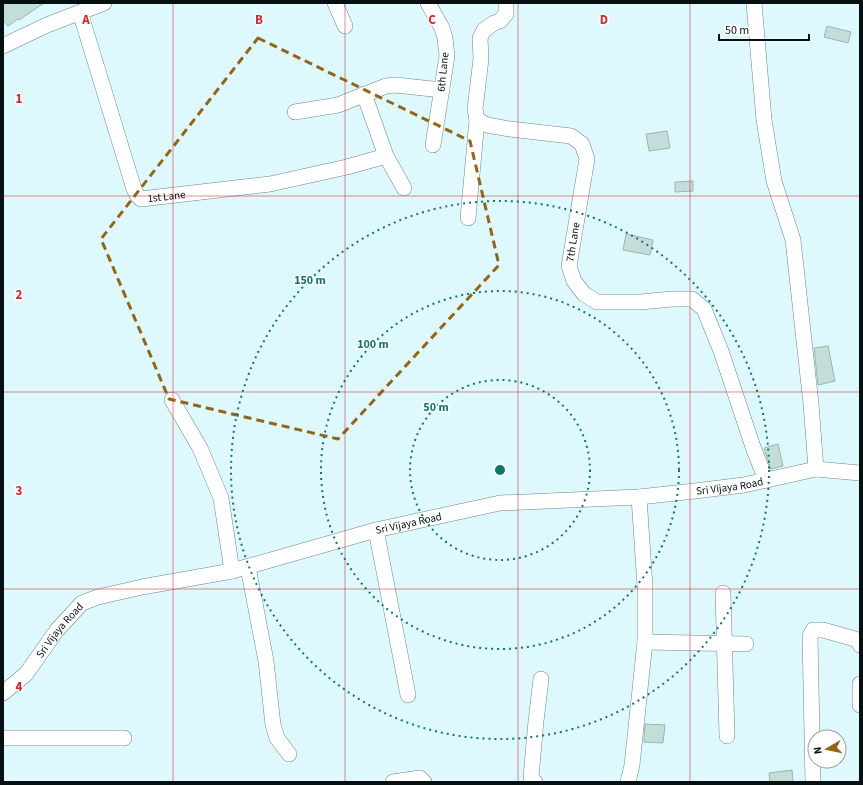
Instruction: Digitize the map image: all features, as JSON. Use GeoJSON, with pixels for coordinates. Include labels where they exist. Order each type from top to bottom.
{"type":"FeatureCollection","features":[{"type":"Feature","properties":{"kind":"street"},"geometry":{"type":"LineString","coordinates":[[3,46],[47,25],[104,3]]}},
{"type":"Feature","properties":{"kind":"street"},"geometry":{"type":"LineString","coordinates":[[335,3],[345,26]]}},
{"type":"Feature","properties":{"kind":"street","name":"6th Lane"},"geometry":{"type":"LineString","coordinates":[[428,3],[442,28],[447,56],[433,145]]}},
{"type":"Feature","properties":{"kind":"street"},"geometry":{"type":"LineString","coordinates":[[468,218],[477,120],[475,110],[481,59],[480,38],[484,30],[500,21],[506,14],[506,3]]}},
{"type":"Feature","properties":{"kind":"street"},"geometry":{"type":"LineString","coordinates":[[754,3],[764,120],[774,181],[793,240],[811,404],[816,469]]}},
{"type":"Feature","properties":{"kind":"street","name":"1st Lane"},"geometry":{"type":"LineString","coordinates":[[80,12],[134,189],[141,199],[270,184],[347,167],[386,156]]}},
{"type":"Feature","properties":{"kind":"street"},"geometry":{"type":"LineString","coordinates":[[295,112],[338,105],[386,86],[395,85],[442,90]]}},
{"type":"Feature","properties":{"kind":"street"},"geometry":{"type":"LineString","coordinates":[[364,94],[386,156],[404,188]]}},
{"type":"Feature","properties":{"kind":"street","name":"7th Lane"},"geometry":{"type":"LineString","coordinates":[[477,120],[487,125],[510,129],[571,136],[582,144],[587,159],[569,266],[574,281],[584,294],[597,302],[641,302],[692,299],[704,309],[766,480]]}},
{"type":"Feature","properties":{"kind":"street"},"geometry":{"type":"LineString","coordinates":[[172,400],[200,448],[221,498],[232,571]]}},
{"type":"Feature","properties":{"kind":"street","name":"Sri Vijaya Road"},"geometry":{"type":"LineString","coordinates":[[3,693],[26,674],[58,630],[82,603],[98,597],[142,586],[232,571],[376,530],[500,503],[639,497],[744,485],[816,469],[860,473]]}},
{"type":"Feature","properties":{"kind":"street"},"geometry":{"type":"LineString","coordinates":[[628,782],[632,765],[645,642],[645,586],[639,497]]}},
{"type":"Feature","properties":{"kind":"street"},"geometry":{"type":"LineString","coordinates":[[376,530],[408,695]]}},
{"type":"Feature","properties":{"kind":"street"},"geometry":{"type":"LineString","coordinates":[[248,567],[266,660],[273,725],[277,738],[289,754]]}},
{"type":"Feature","properties":{"kind":"street"},"geometry":{"type":"LineString","coordinates":[[723,593],[728,736]]}},
{"type":"Feature","properties":{"kind":"street"},"geometry":{"type":"LineString","coordinates":[[814,782],[810,636],[813,630],[823,630],[855,639],[860,645]]}},
{"type":"Feature","properties":{"kind":"street"},"geometry":{"type":"LineString","coordinates":[[645,642],[746,644]]}},
{"type":"Feature","properties":{"kind":"street"},"geometry":{"type":"LineString","coordinates":[[535,782],[531,777],[541,679]]}},
{"type":"Feature","properties":{"kind":"street"},"geometry":{"type":"LineString","coordinates":[[860,684],[860,705]]}},
{"type":"Feature","properties":{"kind":"street"},"geometry":{"type":"LineString","coordinates":[[3,738],[124,738]]}},
{"type":"Feature","properties":{"kind":"street"},"geometry":{"type":"LineString","coordinates":[[393,782],[420,778],[424,782]]}},
{"type":"Feature","properties":{"kind":"highlighted area"},"geometry":{"type":"Polygon","coordinates":[[[258,38],[470,141],[499,265],[338,439],[169,399],[101,239],[258,38]]]}},
{"type":"Feature","properties":{"kind":"building"},"geometry":{"type":"Polygon","coordinates":[[[3,3],[44,3],[8,26],[3,20],[3,3]]]}},
{"type":"Feature","properties":{"kind":"building"},"geometry":{"type":"Polygon","coordinates":[[[827,26],[851,32],[848,43],[824,37],[827,26]]]}},
{"type":"Feature","properties":{"kind":"building"},"geometry":{"type":"Polygon","coordinates":[[[667,131],[670,148],[649,151],[646,134],[667,131]]]}},
{"type":"Feature","properties":{"kind":"building"},"geometry":{"type":"Polygon","coordinates":[[[693,181],[693,191],[675,192],[675,182],[693,181]]]}},
{"type":"Feature","properties":{"kind":"building"},"geometry":{"type":"Polygon","coordinates":[[[626,234],[653,240],[650,255],[623,250],[626,234]]]}},
{"type":"Feature","properties":{"kind":"building"},"geometry":{"type":"Polygon","coordinates":[[[828,346],[835,381],[818,385],[814,348],[828,346]]]}},
{"type":"Feature","properties":{"kind":"building"},"geometry":{"type":"Polygon","coordinates":[[[778,444],[783,466],[771,469],[764,448],[778,444]]]}},
{"type":"Feature","properties":{"kind":"building"},"geometry":{"type":"Polygon","coordinates":[[[645,724],[665,725],[663,743],[644,742],[645,724]]]}},
{"type":"Feature","properties":{"kind":"building"},"geometry":{"type":"Polygon","coordinates":[[[792,770],[793,782],[770,782],[769,773],[792,770]]]}}]}
